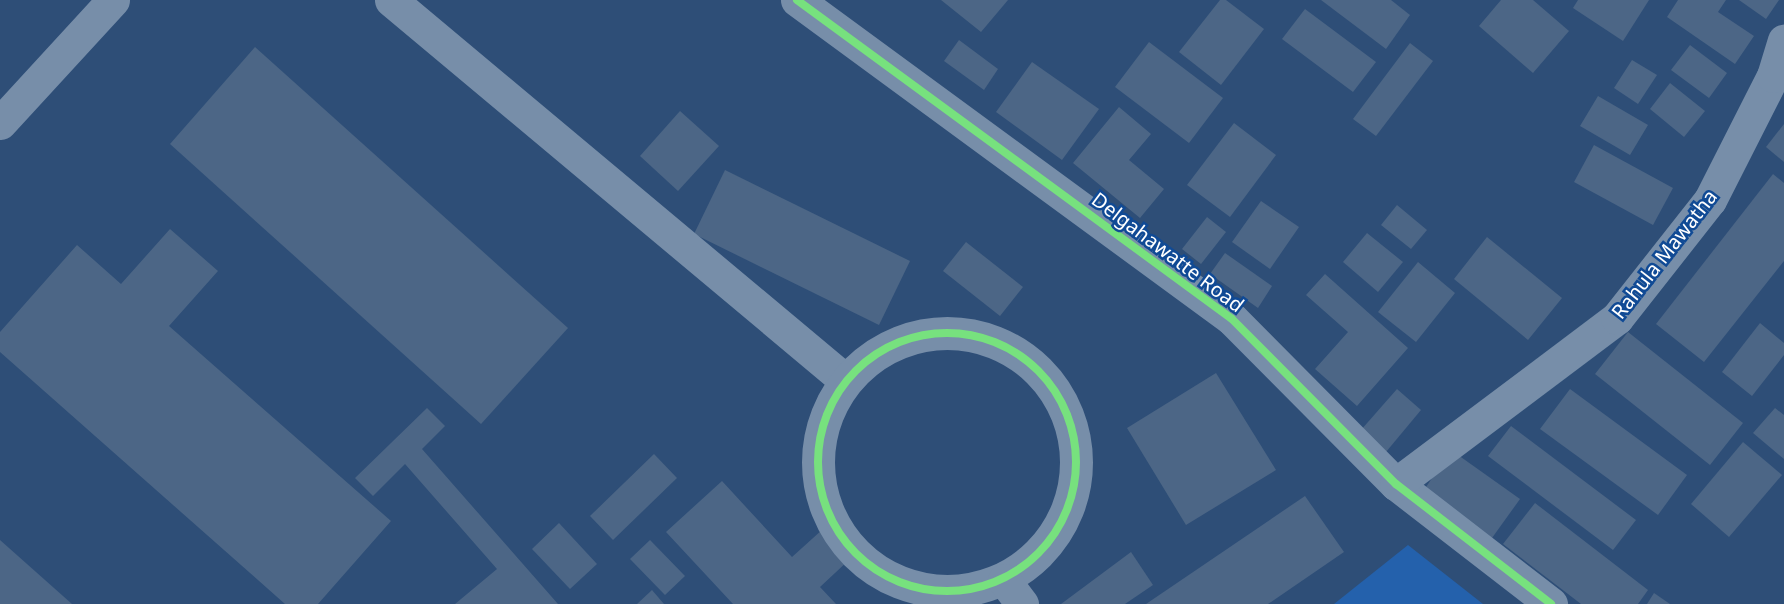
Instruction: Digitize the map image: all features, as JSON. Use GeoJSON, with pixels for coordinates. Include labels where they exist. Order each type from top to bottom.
{"type":"FeatureCollection","features":[{"type":"Feature","properties":{"kind":"street"},"geometry":{"type":"LineString","coordinates":[[0,123],[113,0]]}},
{"type":"Feature","properties":{"kind":"street"},"geometry":{"type":"LineString","coordinates":[[391,0],[845,380]]}},
{"type":"Feature","properties":{"kind":"street","name":"Delgahawatte Road"},"geometry":{"type":"LineString","coordinates":[[797,0],[1232,319],[1396,484],[1551,604]]}},
{"type":"Feature","properties":{"kind":"street","name":"Rahula Mawatha"},"geometry":{"type":"LineString","coordinates":[[1396,484],[1617,318],[1710,200],[1773,76],[1784,41]]}},
{"type":"Feature","properties":{"kind":"street"},"geometry":{"type":"LineString","coordinates":[[958,332],[999,343],[1041,374],[1061,399],[1076,439],[1077,481],[1058,530],[1013,592],[919,589],[878,572],[845,543],[824,505],[817,461],[824,418],[845,380],[876,352],[915,336],[958,332]]}},
{"type":"Feature","properties":{"kind":"shaded area"},"geometry":{"type":"Polygon","coordinates":[[[1408,545],[1483,604],[1334,604],[1408,545]]]}},
{"type":"Feature","properties":{"kind":"building"},"geometry":{"type":"Polygon","coordinates":[[[941,0],[1008,0],[981,32],[941,0]]]}},
{"type":"Feature","properties":{"kind":"building"},"geometry":{"type":"Polygon","coordinates":[[[1220,0],[1226,0],[1264,29],[1221,85],[1179,52],[1220,0]]]}},
{"type":"Feature","properties":{"kind":"building"},"geometry":{"type":"Polygon","coordinates":[[[1321,0],[1391,0],[1410,15],[1386,49],[1321,0]]]}},
{"type":"Feature","properties":{"kind":"building"},"geometry":{"type":"Polygon","coordinates":[[[1501,0],[1533,0],[1569,31],[1533,73],[1479,26],[1501,0]]]}},
{"type":"Feature","properties":{"kind":"building"},"geometry":{"type":"Polygon","coordinates":[[[1578,0],[1649,0],[1623,41],[1573,8],[1578,0]]]}},
{"type":"Feature","properties":{"kind":"building"},"geometry":{"type":"Polygon","coordinates":[[[1678,0],[1726,0],[1718,12],[1754,36],[1735,64],[1667,17],[1678,0]]]}},
{"type":"Feature","properties":{"kind":"building"},"geometry":{"type":"Polygon","coordinates":[[[1739,0],[1779,0],[1766,19],[1739,0]]]}},
{"type":"Feature","properties":{"kind":"building"},"geometry":{"type":"Polygon","coordinates":[[[1305,9],[1376,62],[1353,92],[1282,39],[1305,9]]]}},
{"type":"Feature","properties":{"kind":"building"},"geometry":{"type":"Polygon","coordinates":[[[959,40],[998,69],[984,90],[944,61],[959,40]]]}},
{"type":"Feature","properties":{"kind":"building"},"geometry":{"type":"Polygon","coordinates":[[[1149,42],[1223,98],[1189,143],[1115,87],[1149,42]]]}},
{"type":"Feature","properties":{"kind":"building"},"geometry":{"type":"Polygon","coordinates":[[[1410,43],[1433,61],[1376,136],[1353,119],[1410,43]]]}},
{"type":"Feature","properties":{"kind":"building"},"geometry":{"type":"Polygon","coordinates":[[[1690,45],[1727,73],[1709,98],[1671,70],[1690,45]]]}},
{"type":"Feature","properties":{"kind":"building"},"geometry":{"type":"Polygon","coordinates":[[[255,47],[568,328],[481,424],[170,144],[255,47]]]}},
{"type":"Feature","properties":{"kind":"building"},"geometry":{"type":"Polygon","coordinates":[[[1632,60],[1657,75],[1638,104],[1614,88],[1632,60]]]}},
{"type":"Feature","properties":{"kind":"building"},"geometry":{"type":"Polygon","coordinates":[[[1032,62],[1099,109],[1062,160],[996,112],[1032,62]]]}},
{"type":"Feature","properties":{"kind":"building"},"geometry":{"type":"Polygon","coordinates":[[[1670,83],[1705,111],[1684,137],[1650,109],[1670,83]]]}},
{"type":"Feature","properties":{"kind":"building"},"geometry":{"type":"Polygon","coordinates":[[[1598,96],[1648,125],[1630,155],[1580,126],[1598,96]]]}},
{"type":"Feature","properties":{"kind":"building"},"geometry":{"type":"Polygon","coordinates":[[[1119,107],[1151,134],[1129,160],[1164,189],[1140,218],[1073,163],[1119,107]]]}},
{"type":"Feature","properties":{"kind":"building"},"geometry":{"type":"Polygon","coordinates":[[[680,111],[719,146],[678,191],[640,156],[680,111]]]}},
{"type":"Feature","properties":{"kind":"building"},"geometry":{"type":"Polygon","coordinates":[[[1234,123],[1276,155],[1230,217],[1187,185],[1234,123]]]}},
{"type":"Feature","properties":{"kind":"building"},"geometry":{"type":"Polygon","coordinates":[[[1784,124],[1784,162],[1766,147],[1784,124]]]}},
{"type":"Feature","properties":{"kind":"building"},"geometry":{"type":"Polygon","coordinates":[[[1594,145],[1673,188],[1653,225],[1574,182],[1594,145]]]}},
{"type":"Feature","properties":{"kind":"building"},"geometry":{"type":"Polygon","coordinates":[[[725,170],[910,261],[879,325],[694,234],[725,170]]]}},
{"type":"Feature","properties":{"kind":"building"},"geometry":{"type":"Polygon","coordinates":[[[1773,174],[1784,183],[1784,261],[1704,362],[1656,324],[1773,174]]]}},
{"type":"Feature","properties":{"kind":"building"},"geometry":{"type":"Polygon","coordinates":[[[1261,201],[1299,227],[1270,269],[1232,242],[1261,201]]]}},
{"type":"Feature","properties":{"kind":"building"},"geometry":{"type":"Polygon","coordinates":[[[1397,205],[1427,230],[1411,249],[1381,225],[1397,205]]]}},
{"type":"Feature","properties":{"kind":"building"},"geometry":{"type":"Polygon","coordinates":[[[1207,217],[1226,232],[1201,264],[1182,249],[1207,217]]]}},
{"type":"Feature","properties":{"kind":"building"},"geometry":{"type":"Polygon","coordinates":[[[170,229],[218,271],[169,326],[391,521],[318,604],[285,604],[0,352],[0,332],[77,245],[121,284],[170,229]]]}},
{"type":"Feature","properties":{"kind":"building"},"geometry":{"type":"Polygon","coordinates":[[[1367,233],[1403,262],[1378,292],[1343,262],[1367,233]]]}},
{"type":"Feature","properties":{"kind":"building"},"geometry":{"type":"Polygon","coordinates":[[[1487,237],[1562,298],[1528,340],[1454,279],[1487,237]]]}},
{"type":"Feature","properties":{"kind":"building"},"geometry":{"type":"Polygon","coordinates":[[[966,242],[1023,287],[1000,316],[943,271],[966,242]]]}},
{"type":"Feature","properties":{"kind":"building"},"geometry":{"type":"Polygon","coordinates":[[[1225,253],[1272,286],[1258,308],[1210,274],[1225,253]]]}},
{"type":"Feature","properties":{"kind":"building"},"geometry":{"type":"Polygon","coordinates":[[[1418,262],[1455,293],[1416,342],[1378,312],[1418,262]]]}},
{"type":"Feature","properties":{"kind":"building"},"geometry":{"type":"Polygon","coordinates":[[[1325,274],[1408,348],[1357,406],[1315,369],[1348,332],[1306,295],[1325,274]]]}},
{"type":"Feature","properties":{"kind":"building"},"geometry":{"type":"Polygon","coordinates":[[[1760,323],[1784,343],[1784,355],[1752,396],[1722,372],[1760,323]]]}},
{"type":"Feature","properties":{"kind":"building"},"geometry":{"type":"Polygon","coordinates":[[[1628,332],[1743,423],[1710,465],[1595,374],[1628,332]]]}},
{"type":"Feature","properties":{"kind":"building"},"geometry":{"type":"Polygon","coordinates":[[[1216,373],[1276,470],[1186,525],[1127,428],[1216,373]]]}},
{"type":"Feature","properties":{"kind":"building"},"geometry":{"type":"Polygon","coordinates":[[[1397,389],[1421,410],[1386,452],[1361,430],[1397,389]]]}},
{"type":"Feature","properties":{"kind":"building"},"geometry":{"type":"Polygon","coordinates":[[[1570,389],[1687,475],[1658,515],[1540,429],[1570,389]]]}},
{"type":"Feature","properties":{"kind":"building"},"geometry":{"type":"Polygon","coordinates":[[[427,408],[445,426],[422,449],[558,604],[455,604],[497,569],[405,464],[373,496],[355,478],[427,408]]]}},
{"type":"Feature","properties":{"kind":"building"},"geometry":{"type":"Polygon","coordinates":[[[1775,408],[1784,415],[1784,459],[1753,433],[1775,408]]]}},
{"type":"Feature","properties":{"kind":"building"},"geometry":{"type":"Polygon","coordinates":[[[1511,426],[1636,520],[1613,550],[1488,456],[1511,426]]]}},
{"type":"Feature","properties":{"kind":"building"},"geometry":{"type":"Polygon","coordinates":[[[1743,442],[1782,475],[1729,537],[1691,504],[1743,442]]]}},
{"type":"Feature","properties":{"kind":"building"},"geometry":{"type":"Polygon","coordinates":[[[1451,450],[1520,499],[1492,538],[1424,490],[1451,450]]]}},
{"type":"Feature","properties":{"kind":"building"},"geometry":{"type":"Polygon","coordinates":[[[654,454],[677,478],[613,540],[590,516],[654,454]]]}},
{"type":"Feature","properties":{"kind":"building"},"geometry":{"type":"Polygon","coordinates":[[[722,481],[792,557],[823,529],[850,559],[820,587],[836,604],[733,604],[666,532],[722,481]]]}},
{"type":"Feature","properties":{"kind":"building"},"geometry":{"type":"Polygon","coordinates":[[[1305,496],[1344,552],[1268,604],[1146,604],[1305,496]]]}},
{"type":"Feature","properties":{"kind":"building"},"geometry":{"type":"Polygon","coordinates":[[[1535,503],[1648,590],[1638,604],[1581,604],[1503,544],[1535,503]]]}},
{"type":"Feature","properties":{"kind":"building"},"geometry":{"type":"Polygon","coordinates":[[[559,523],[597,564],[570,589],[532,549],[559,523]]]}},
{"type":"Feature","properties":{"kind":"building"},"geometry":{"type":"Polygon","coordinates":[[[0,540],[72,604],[0,604],[0,540]]]}},
{"type":"Feature","properties":{"kind":"building"},"geometry":{"type":"Polygon","coordinates":[[[650,540],[685,576],[665,595],[630,559],[650,540]]]}},
{"type":"Feature","properties":{"kind":"building"},"geometry":{"type":"Polygon","coordinates":[[[1131,552],[1153,585],[1125,604],[1061,604],[1131,552]]]}},
{"type":"Feature","properties":{"kind":"building"},"geometry":{"type":"Polygon","coordinates":[[[652,590],[664,604],[637,604],[652,590]]]}},
{"type":"Feature","properties":{"kind":"building"},"geometry":{"type":"Polygon","coordinates":[[[1654,593],[1670,604],[1647,604],[1654,593]]]}},
{"type":"Feature","properties":{"kind":"cycle path"},"geometry":{"type":"LineString","coordinates":[[797,0],[1232,319],[1396,484],[1551,604]]}},
{"type":"Feature","properties":{"kind":"cycle path"},"geometry":{"type":"LineString","coordinates":[[934,333],[960,333],[985,338],[1008,348],[1029,362],[1047,380],[1061,401],[1071,424],[1076,462],[1071,500],[1061,523],[1047,544],[1029,562],[1008,576],[985,586],[960,591],[934,591],[909,586],[886,576],[865,562],[847,544],[833,523],[823,500],[818,475],[818,449],[823,424],[833,401],[847,380],[865,362],[886,348],[909,338],[934,333]]}}]}
